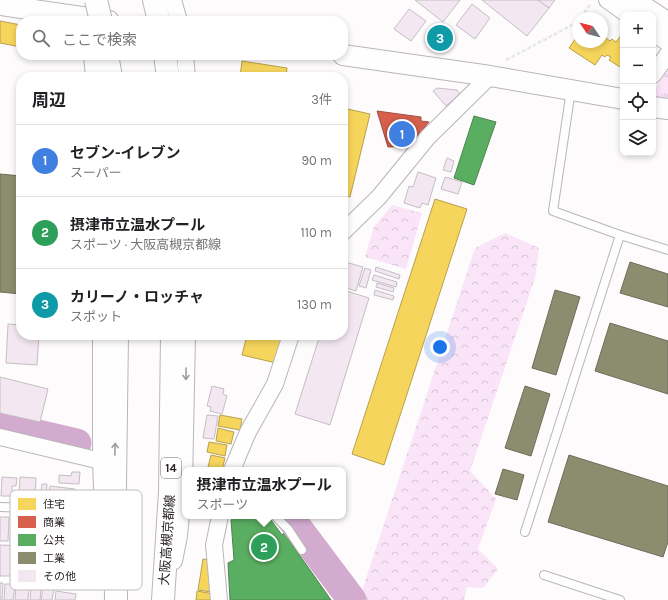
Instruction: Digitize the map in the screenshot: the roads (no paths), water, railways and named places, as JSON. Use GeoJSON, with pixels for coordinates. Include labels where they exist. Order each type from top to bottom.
{"type":"FeatureCollection","features":[{"type":"Feature","properties":{"kind":"main road"},"geometry":{"type":"LineString","coordinates":[[154,0],[158,16]]}},
{"type":"Feature","properties":{"kind":"main road"},"geometry":{"type":"LineString","coordinates":[[632,0],[668,24]]}},
{"type":"Feature","properties":{"kind":"main road"},"geometry":{"type":"LineString","coordinates":[[108,60],[110,72]]}},
{"type":"Feature","properties":{"kind":"main road"},"geometry":{"type":"LineString","coordinates":[[166,60],[167,72]]}},
{"type":"Feature","properties":{"kind":"main road"},"geometry":{"type":"LineString","coordinates":[[115,490],[117,340]]}},
{"type":"Feature","properties":{"kind":"main road","name":"大阪高槻京都線"},"geometry":{"type":"LineString","coordinates":[[163,600],[170,492],[172,340]]}},
{"type":"Feature","properties":{"kind":"main road"},"geometry":{"type":"LineString","coordinates":[[116,590],[116,600]]}},
{"type":"Feature","properties":{"kind":"street"},"geometry":{"type":"LineString","coordinates":[[173,0],[178,16]]}},
{"type":"Feature","properties":{"kind":"street"},"geometry":{"type":"LineString","coordinates":[[607,0],[624,12]]}},
{"type":"Feature","properties":{"kind":"street"},"geometry":{"type":"LineString","coordinates":[[0,5],[93,15]]}},
{"type":"Feature","properties":{"kind":"street"},"geometry":{"type":"LineString","coordinates":[[656,35],[668,43]]}},
{"type":"Feature","properties":{"kind":"street"},"geometry":{"type":"LineString","coordinates":[[656,71],[668,54]]}},
{"type":"Feature","properties":{"kind":"street"},"geometry":{"type":"LineString","coordinates":[[348,55],[495,70],[571,90],[620,98]]}},
{"type":"Feature","properties":{"kind":"street"},"geometry":{"type":"LineString","coordinates":[[92,60],[94,72]]}},
{"type":"Feature","properties":{"kind":"street"},"geometry":{"type":"LineString","coordinates":[[185,60],[186,72]]}},
{"type":"Feature","properties":{"kind":"street"},"geometry":{"type":"LineString","coordinates":[[348,227],[379,197],[428,137],[495,70]]}},
{"type":"Feature","properties":{"kind":"street"},"geometry":{"type":"LineString","coordinates":[[656,107],[668,109]]}},
{"type":"Feature","properties":{"kind":"street"},"geometry":{"type":"LineString","coordinates":[[101,340],[102,490]]}},
{"type":"Feature","properties":{"kind":"street"},"geometry":{"type":"LineString","coordinates":[[184,467],[187,340]]}},
{"type":"Feature","properties":{"kind":"street"},"geometry":{"type":"LineString","coordinates":[[233,467],[248,432],[276,384],[289,340]]}},
{"type":"Feature","properties":{"kind":"street"},"geometry":{"type":"LineString","coordinates":[[0,437],[101,461]]}},
{"type":"Feature","properties":{"kind":"street"},"geometry":{"type":"LineString","coordinates":[[166,600],[179,536],[182,504]]}},
{"type":"Feature","properties":{"kind":"street"},"geometry":{"type":"LineString","coordinates":[[219,519],[214,545],[219,600]]}},
{"type":"Feature","properties":{"kind":"street"},"geometry":{"type":"LineString","coordinates":[[112,590],[113,600]]}},
{"type":"Feature","properties":{"kind":"lane"},"geometry":{"type":"LineString","coordinates":[[571,90],[553,211],[620,235],[668,250]]}},
{"type":"Feature","properties":{"kind":"lane"},"geometry":{"type":"LineString","coordinates":[[525,532],[620,235]]}},
{"type":"Feature","properties":{"kind":"lane"},"geometry":{"type":"LineString","coordinates":[[0,507],[10,507]]}},
{"type":"Feature","properties":{"kind":"lane"},"geometry":{"type":"LineString","coordinates":[[278,519],[288,529],[302,550]]}},
{"type":"Feature","properties":{"kind":"lane"},"geometry":{"type":"LineString","coordinates":[[544,574],[620,600]]}},
{"type":"Feature","properties":{"kind":"waterway"},"geometry":{"type":"LineString","coordinates":[[0,425],[77,443]]}},
{"type":"Feature","properties":{"kind":"waterway"},"geometry":{"type":"LineString","coordinates":[[291,519],[352,600]]}},
{"type":"Feature","properties":{"kind":"place","name":"カリーノ・ロッチャ"},"geometry":{"type":"Point","coordinates":[440,38]}},
{"type":"Feature","properties":{"kind":"place","name":"セブン-イレブン"},"geometry":{"type":"Point","coordinates":[402,134]}},
{"type":"Feature","properties":{"kind":"place","name":"摂津市立温水プール"},"geometry":{"type":"Point","coordinates":[264,547]}}]}
